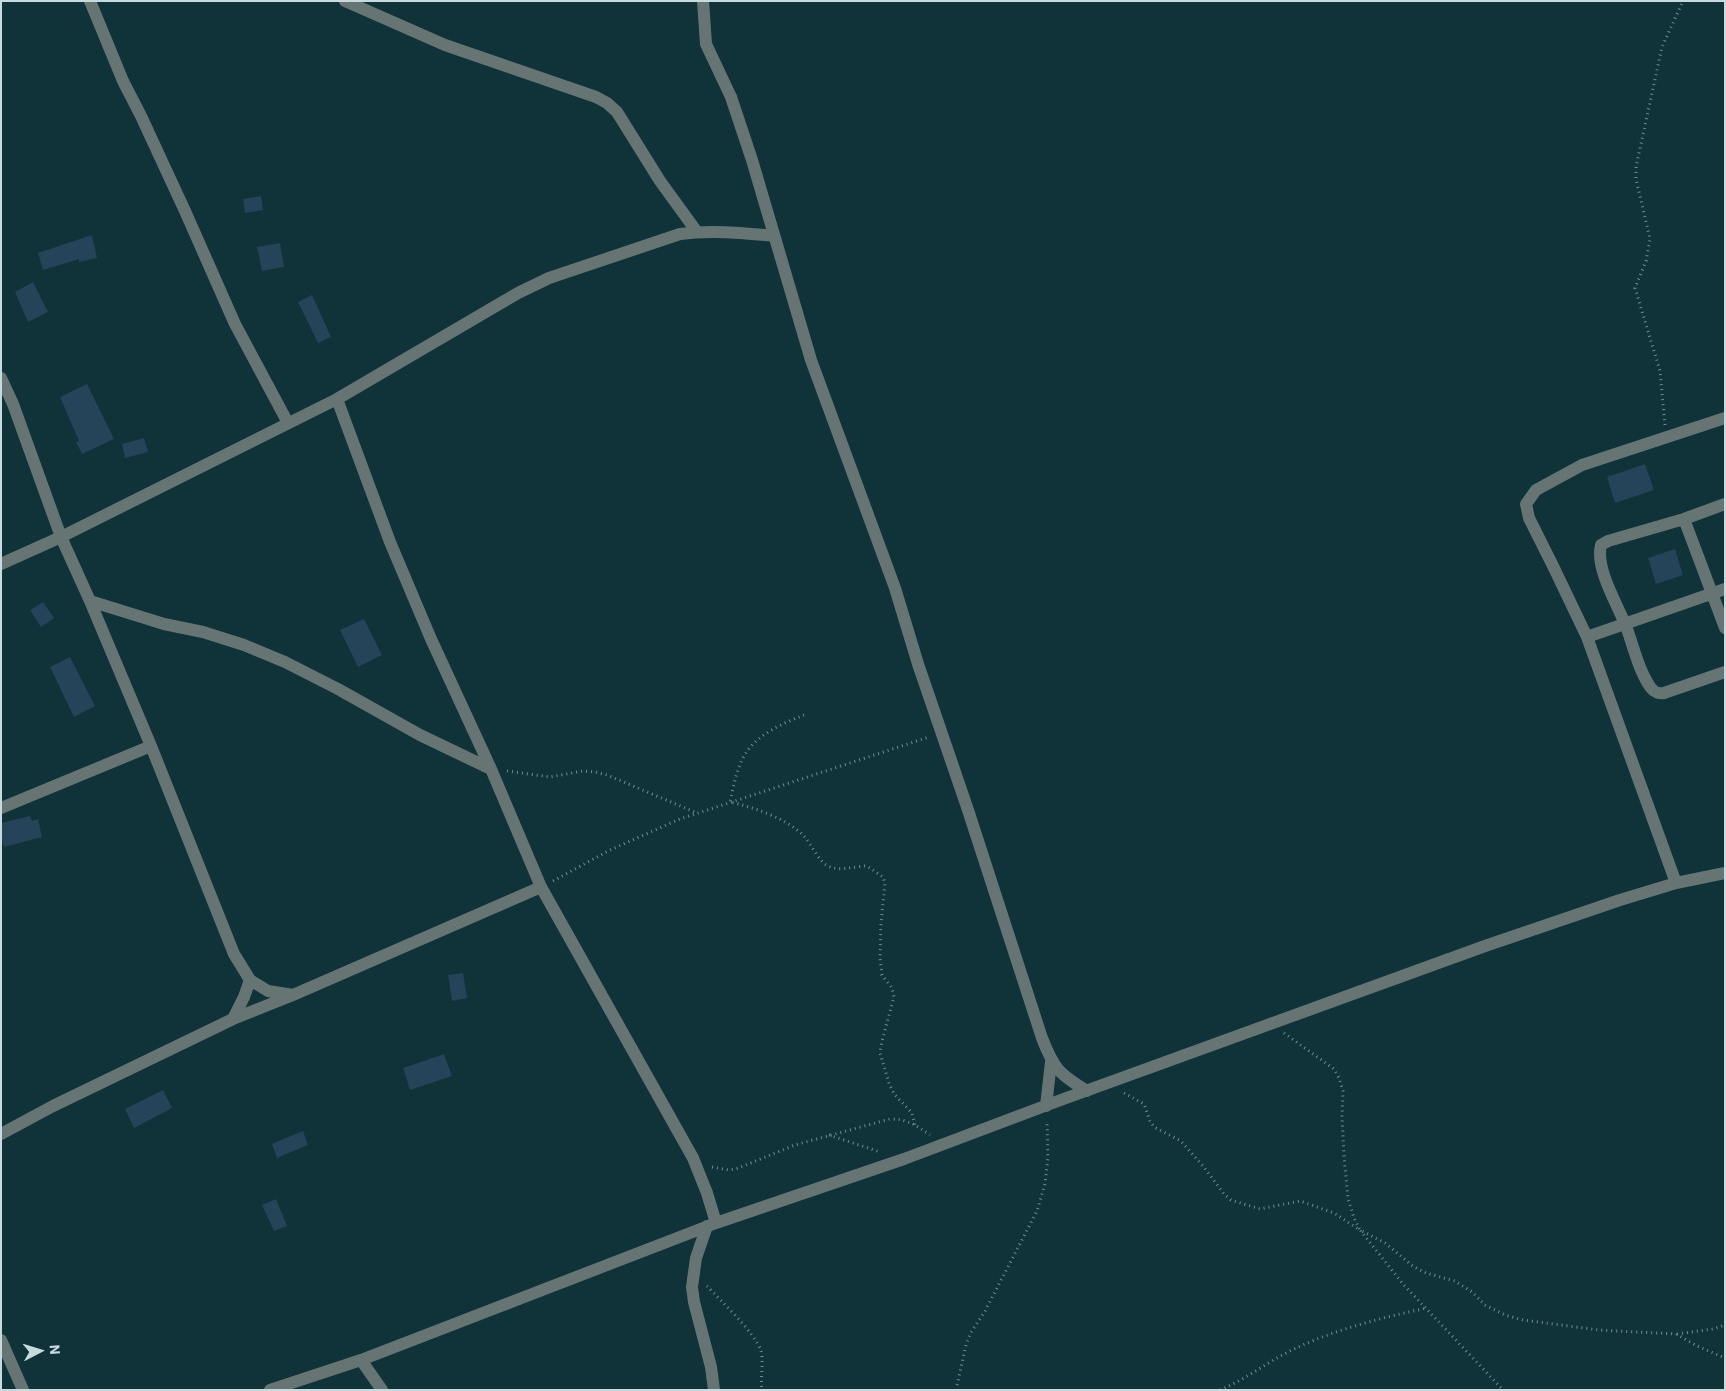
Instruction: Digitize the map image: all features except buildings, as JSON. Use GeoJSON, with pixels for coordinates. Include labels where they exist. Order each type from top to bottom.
{"type":"FeatureCollection","features":[{"type":"Feature","properties":{"kind":"street"},"geometry":{"type":"LineString","coordinates":[[90,1],[123,81],[169,176],[235,324],[288,423]]}},
{"type":"Feature","properties":{"kind":"street"},"geometry":{"type":"LineString","coordinates":[[344,1],[445,45],[596,97],[607,103],[618,112],[660,181],[697,232]]}},
{"type":"Feature","properties":{"kind":"street"},"geometry":{"type":"LineString","coordinates":[[703,1],[706,44],[731,97],[752,160],[812,360],[896,588],[918,664],[1042,1038],[1052,1062],[1066,1078],[1087,1091]]}},
{"type":"Feature","properties":{"kind":"street"},"geometry":{"type":"LineString","coordinates":[[1,564],[61,537],[337,399],[518,293],[549,278],[680,234],[726,232],[774,236]]}},
{"type":"Feature","properties":{"kind":"street"},"geometry":{"type":"LineString","coordinates":[[1,378],[13,404],[61,537],[151,746],[234,954],[250,980],[268,991],[293,995]]}},
{"type":"Feature","properties":{"kind":"street"},"geometry":{"type":"LineString","coordinates":[[337,399],[390,542],[430,639],[491,769],[541,887],[693,1158],[707,1193],[712,1224],[696,1258],[693,1271],[694,1302],[711,1367],[714,1390]]}},
{"type":"Feature","properties":{"kind":"street"},"geometry":{"type":"LineString","coordinates":[[1676,883],[1587,637],[1529,518],[1526,504],[1536,490],[1582,465],[1725,418]]}},
{"type":"Feature","properties":{"kind":"street"},"geometry":{"type":"LineString","coordinates":[[1725,504],[1608,541],[1601,545],[1600,551],[1603,568],[1642,671],[1651,689],[1658,694],[1673,691],[1725,672]]}},
{"type":"Feature","properties":{"kind":"street"},"geometry":{"type":"LineString","coordinates":[[1684,518],[1725,628]]}},
{"type":"Feature","properties":{"kind":"street"},"geometry":{"type":"LineString","coordinates":[[1587,637],[1725,589]]}},
{"type":"Feature","properties":{"kind":"street"},"geometry":{"type":"LineString","coordinates":[[90,601],[164,624],[203,632],[244,644],[285,662],[420,735],[491,769]]}},
{"type":"Feature","properties":{"kind":"street"},"geometry":{"type":"LineString","coordinates":[[1,808],[151,746]]}},
{"type":"Feature","properties":{"kind":"street"},"geometry":{"type":"LineString","coordinates":[[270,1390],[361,1360],[712,1224],[904,1159],[1104,1084],[1503,940],[1676,883],[1725,873]]}},
{"type":"Feature","properties":{"kind":"street"},"geometry":{"type":"LineString","coordinates":[[1,1134],[62,1102],[233,1019],[293,995],[541,887]]}},
{"type":"Feature","properties":{"kind":"street"},"geometry":{"type":"LineString","coordinates":[[233,1019],[250,980]]}},
{"type":"Feature","properties":{"kind":"street"},"geometry":{"type":"LineString","coordinates":[[1046,1106],[1052,1062]]}},
{"type":"Feature","properties":{"kind":"street"},"geometry":{"type":"LineString","coordinates":[[1,1340],[23,1390]]}},
{"type":"Feature","properties":{"kind":"street"},"geometry":{"type":"LineString","coordinates":[[361,1360],[382,1390]]}},
{"type":"Feature","properties":{"kind":"path"},"geometry":{"type":"LineString","coordinates":[[1665,438],[1660,371],[1635,288],[1646,261],[1650,239],[1636,179],[1636,167],[1662,47],[1683,1]]}},
{"type":"Feature","properties":{"kind":"path"},"geometry":{"type":"LineString","coordinates":[[730,802],[742,760],[748,751],[763,736],[786,722],[804,715]]}},
{"type":"Feature","properties":{"kind":"path"},"geometry":{"type":"LineString","coordinates":[[541,887],[610,850],[697,813],[942,733]]}},
{"type":"Feature","properties":{"kind":"path"},"geometry":{"type":"LineString","coordinates":[[491,769],[550,777],[575,772],[595,772],[697,813]]}},
{"type":"Feature","properties":{"kind":"path"},"geometry":{"type":"LineString","coordinates":[[730,802],[742,804],[768,814],[794,829],[803,835],[826,865],[841,869],[867,866],[883,877],[885,883],[880,958],[882,975],[892,988],[894,997],[880,1053],[888,1083],[894,1094],[912,1113],[915,1125]]}},
{"type":"Feature","properties":{"kind":"path"},"geometry":{"type":"LineString","coordinates":[[1271,1024],[1334,1069],[1339,1078],[1342,1091],[1346,1181],[1351,1209],[1360,1230],[1403,1284],[1502,1390]]}},
{"type":"Feature","properties":{"kind":"path"},"geometry":{"type":"LineString","coordinates":[[1104,1084],[1144,1104],[1150,1121],[1154,1126],[1181,1141],[1231,1200],[1260,1209],[1300,1201],[1316,1205],[1334,1213],[1385,1243],[1414,1266],[1426,1272],[1455,1281],[1472,1292],[1484,1305],[1505,1315],[1523,1320],[1599,1330],[1676,1334],[1713,1329],[1725,1325]]}},
{"type":"Feature","properties":{"kind":"path"},"geometry":{"type":"LineString","coordinates":[[956,1390],[970,1334],[985,1311],[1037,1211],[1045,1184],[1048,1158],[1046,1106]]}},
{"type":"Feature","properties":{"kind":"path"},"geometry":{"type":"LineString","coordinates":[[693,1158],[711,1166],[728,1170],[736,1169],[766,1155],[828,1135],[890,1119],[909,1121],[932,1136],[940,1145]]}},
{"type":"Feature","properties":{"kind":"path"},"geometry":{"type":"LineString","coordinates":[[828,1135],[904,1159]]}},
{"type":"Feature","properties":{"kind":"path"},"geometry":{"type":"LineString","coordinates":[[693,1271],[752,1336],[760,1348],[762,1390]]}},
{"type":"Feature","properties":{"kind":"path"},"geometry":{"type":"LineString","coordinates":[[1220,1390],[1288,1352],[1310,1343],[1358,1324],[1427,1308]]}},
{"type":"Feature","properties":{"kind":"path"},"geometry":{"type":"LineString","coordinates":[[1676,1334],[1697,1346],[1725,1358]]}}]}
